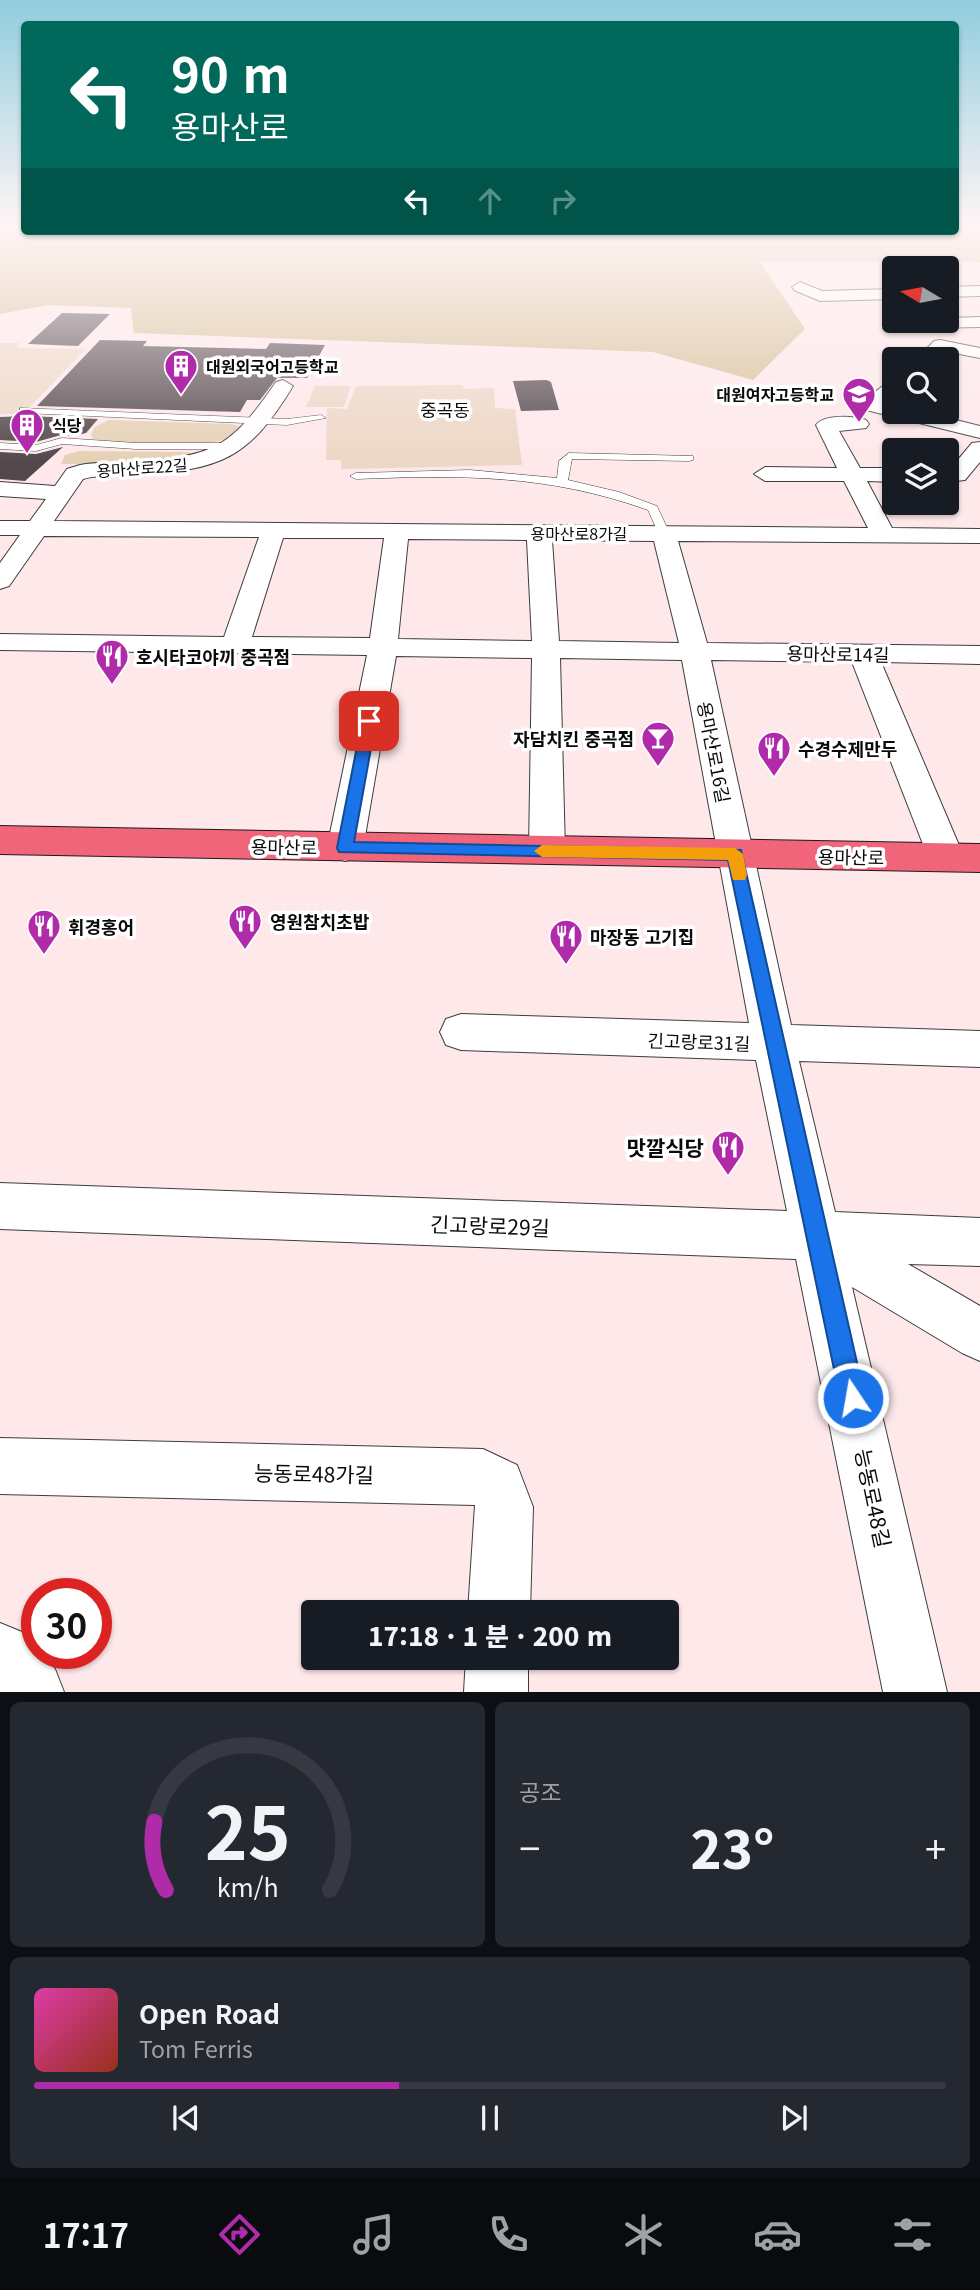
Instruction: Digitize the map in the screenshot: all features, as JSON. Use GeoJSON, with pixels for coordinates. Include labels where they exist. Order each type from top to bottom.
{"type":"FeatureCollection","features":[{"type":"Feature","properties":{"kind":"main road","name":"용마산로"},"geometry":{"type":"LineString","coordinates":[[0,840],[963,857]]}},
{"type":"Feature","properties":{"kind":"street"},"geometry":{"type":"LineString","coordinates":[[959,322],[980,322]]}},
{"type":"Feature","properties":{"kind":"street"},"geometry":{"type":"LineString","coordinates":[[959,349],[980,353]]}},
{"type":"Feature","properties":{"kind":"street","name":"용마산로22길"},"geometry":{"type":"LineString","coordinates":[[0,581],[73,476],[82,472],[208,460],[237,446],[263,421],[282,386]]}},
{"type":"Feature","properties":{"kind":"street"},"geometry":{"type":"LineString","coordinates":[[882,398],[873,406],[882,408]]}},
{"type":"Feature","properties":{"kind":"street"},"geometry":{"type":"LineString","coordinates":[[859,424],[826,425],[884,536]]}},
{"type":"Feature","properties":{"kind":"street"},"geometry":{"type":"LineString","coordinates":[[947,424],[980,432]]}},
{"type":"Feature","properties":{"kind":"street"},"geometry":{"type":"LineString","coordinates":[[959,473],[980,448]]}},
{"type":"Feature","properties":{"kind":"street"},"geometry":{"type":"LineString","coordinates":[[765,474],[882,475]]}},
{"type":"Feature","properties":{"kind":"street"},"geometry":{"type":"LineString","coordinates":[[0,489],[61,493]]}},
{"type":"Feature","properties":{"kind":"street"},"geometry":{"type":"LineString","coordinates":[[0,528],[37,528]]}},
{"type":"Feature","properties":{"kind":"street","name":"용마산로8가길"},"geometry":{"type":"LineString","coordinates":[[37,528],[980,536]]}},
{"type":"Feature","properties":{"kind":"street"},"geometry":{"type":"LineString","coordinates":[[235,645],[273,531]]}},
{"type":"Feature","properties":{"kind":"street"},"geometry":{"type":"LineString","coordinates":[[345,848],[383,647],[397,531]]}},
{"type":"Feature","properties":{"kind":"street"},"geometry":{"type":"LineString","coordinates":[[539,533],[546,649],[547,851]]}},
{"type":"Feature","properties":{"kind":"street","name":"용마산로16길"},"geometry":{"type":"LineString","coordinates":[[664,534],[695,651],[735,854]]}},
{"type":"Feature","properties":{"kind":"street"},"geometry":{"type":"LineString","coordinates":[[0,642],[695,651]]}},
{"type":"Feature","properties":{"kind":"street","name":"용마산로14길"},"geometry":{"type":"LineString","coordinates":[[695,651],[980,655]]}},
{"type":"Feature","properties":{"kind":"street","name":"용마산로"},"geometry":{"type":"LineString","coordinates":[[863,653],[963,857]]}},
{"type":"Feature","properties":{"kind":"street","name":"능동로48길"},"geometry":{"type":"LineString","coordinates":[[735,854],[915,1692]]}},
{"type":"Feature","properties":{"kind":"street","name":"긴고랑로31길"},"geometry":{"type":"LineString","coordinates":[[460,1032],[980,1049]]}},
{"type":"Feature","properties":{"kind":"street","name":"긴고랑로29길"},"geometry":{"type":"LineString","coordinates":[[0,1206],[980,1242]]}},
{"type":"Feature","properties":{"kind":"street"},"geometry":{"type":"LineString","coordinates":[[818,1238],[980,1335]]}},
{"type":"Feature","properties":{"kind":"street","name":"능동로48가길"},"geometry":{"type":"LineString","coordinates":[[0,1466],[483,1477],[498,1485],[503,1507],[499,1600]]}},
{"type":"Feature","properties":{"kind":"street"},"geometry":{"type":"LineString","coordinates":[[0,1654],[33,1692]]}},
{"type":"Feature","properties":{"kind":"street"},"geometry":{"type":"LineString","coordinates":[[496,1692],[497,1670]]}},
{"type":"Feature","properties":{"kind":"lane"},"geometry":{"type":"LineString","coordinates":[[24,410],[263,421],[321,418]]}},
{"type":"Feature","properties":{"kind":"lane"},"geometry":{"type":"LineString","coordinates":[[0,446],[31,449],[68,442],[237,446]]}},
{"type":"Feature","properties":{"kind":"lane"},"geometry":{"type":"LineString","coordinates":[[562,481],[565,459],[569,456],[689,458]]}},
{"type":"Feature","properties":{"kind":"lane"},"geometry":{"type":"LineString","coordinates":[[356,476],[478,471],[587,485],[653,508],[664,534]]}},
{"type":"Feature","properties":{"kind":"shaded area"},"geometry":{"type":"Polygon","coordinates":[[[0,304],[788,304],[805,329],[753,380],[653,352],[134,333],[131,308],[48,305],[0,314],[0,304]]]}},
{"type":"Feature","properties":{"kind":"shaded area"},"geometry":{"type":"Polygon","coordinates":[[[0,343],[20,343],[16,348],[86,349],[23,414],[0,414],[0,343]]]}},
{"type":"Feature","properties":{"kind":"shaded area"},"geometry":{"type":"Polygon","coordinates":[[[462,385],[464,389],[494,388],[495,408],[515,409],[522,465],[341,469],[341,460],[326,460],[327,408],[347,409],[356,386],[462,385]]]}},
{"type":"Feature","properties":{"kind":"shaded area"},"geometry":{"type":"Polygon","coordinates":[[[315,386],[351,386],[344,407],[306,407],[315,386]]]}},
{"type":"Feature","properties":{"kind":"shaded area"},"geometry":{"type":"Polygon","coordinates":[[[109,420],[231,424],[242,427],[229,438],[207,443],[120,443],[93,439],[91,435],[95,427],[109,420]]]}},
{"type":"Feature","properties":{"kind":"shaded area"},"geometry":{"type":"Polygon","coordinates":[[[79,451],[193,454],[155,463],[61,464],[65,455],[79,451]]]}},
{"type":"Feature","properties":{"kind":"building"},"geometry":{"type":"Polygon","coordinates":[[[62,313],[110,314],[78,346],[28,344],[62,313]]]}},
{"type":"Feature","properties":{"kind":"building"},"geometry":{"type":"Polygon","coordinates":[[[100,340],[147,341],[143,346],[266,349],[270,343],[325,345],[307,378],[277,378],[260,400],[247,400],[240,412],[37,406],[100,340]]]}},
{"type":"Feature","properties":{"kind":"building"},"geometry":{"type":"Polygon","coordinates":[[[513,381],[551,382],[559,410],[521,411],[513,381]]]}},
{"type":"Feature","properties":{"kind":"building"},"geometry":{"type":"Polygon","coordinates":[[[0,417],[98,419],[86,433],[74,436],[61,435],[36,442],[0,440],[0,417]]]}},
{"type":"Feature","properties":{"kind":"building"},"geometry":{"type":"Polygon","coordinates":[[[63,447],[25,481],[0,479],[0,452],[36,454],[63,447]]]}},
{"type":"Feature","properties":{"kind":"slow traffic"},"geometry":{"type":"LineString","coordinates":[[542,851],[735,854],[739,875]]}},
{"type":"Feature","properties":{"kind":"place","name":"대원외국어고등학교"},"geometry":{"type":"Point","coordinates":[181,396]}},
{"type":"Feature","properties":{"kind":"place","name":"대원여자고등학교"},"geometry":{"type":"Point","coordinates":[859,424]}},
{"type":"Feature","properties":{"kind":"place","name":"식당"},"geometry":{"type":"Point","coordinates":[27,455]}},
{"type":"Feature","properties":{"kind":"place","name":"호시타코야끼 중곡점"},"geometry":{"type":"Point","coordinates":[112,686]}},
{"type":"Feature","properties":{"kind":"place","name":"자담치킨 중곡점"},"geometry":{"type":"Point","coordinates":[658,768]}},
{"type":"Feature","properties":{"kind":"place","name":"수경수제만두"},"geometry":{"type":"Point","coordinates":[774,778]}},
{"type":"Feature","properties":{"kind":"place","name":"영원참치초밥"},"geometry":{"type":"Point","coordinates":[245,951]}},
{"type":"Feature","properties":{"kind":"place","name":"휘경홍어"},"geometry":{"type":"Point","coordinates":[44,956]}},
{"type":"Feature","properties":{"kind":"place","name":"마장동 고기집"},"geometry":{"type":"Point","coordinates":[566,966]}},
{"type":"Feature","properties":{"kind":"place","name":"맛깔식당"},"geometry":{"type":"Point","coordinates":[728,1177]}},
{"type":"Feature","properties":{"kind":"district","name":"중곡동"},"geometry":{"type":"Point","coordinates":[445,409]}},
{"type":"Feature","properties":{"kind":"route"},"geometry":{"type":"LineString","coordinates":[[369,721],[345,848],[735,854],[774,1044],[853,1398]]}}]}
